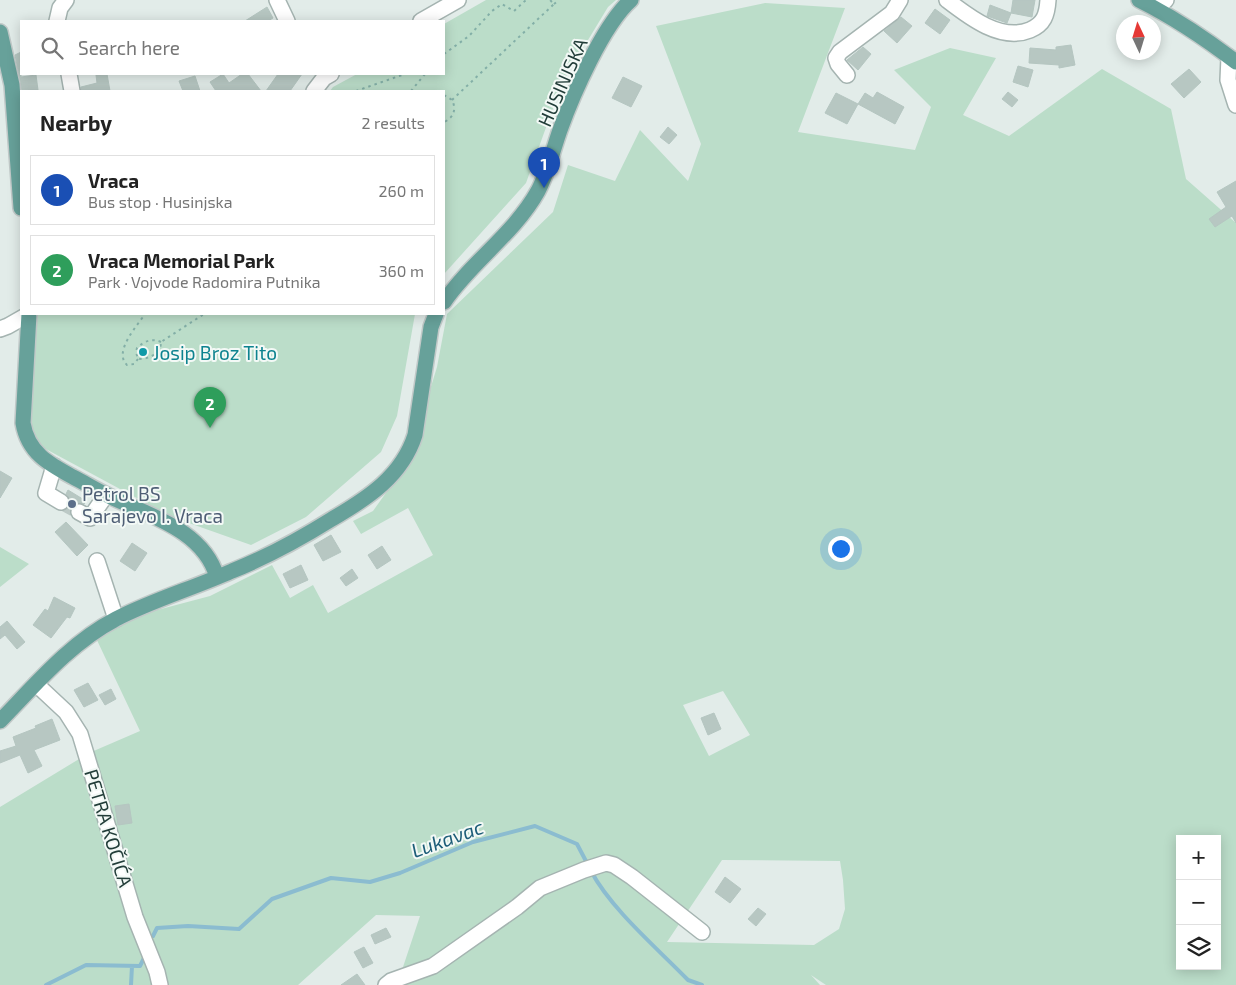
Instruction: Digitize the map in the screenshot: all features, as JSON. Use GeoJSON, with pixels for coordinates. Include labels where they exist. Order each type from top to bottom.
{"type":"FeatureCollection","features":[{"type":"Feature","properties":{"kind":"main road","name":"HUSINJSKA"},"geometry":{"type":"LineString","coordinates":[[445,301],[462,279],[500,240],[537,192],[585,71],[612,24],[632,0]]}},
{"type":"Feature","properties":{"kind":"main road"},"geometry":{"type":"LineString","coordinates":[[1139,0],[1161,4],[1233,59]]}},
{"type":"Feature","properties":{"kind":"main road"},"geometry":{"type":"LineString","coordinates":[[0,32],[12,85],[20,183]]}},
{"type":"Feature","properties":{"kind":"main road"},"geometry":{"type":"LineString","coordinates":[[29,315],[23,423],[25,436],[36,452],[54,466],[106,495],[182,532],[210,558],[217,577]]}},
{"type":"Feature","properties":{"kind":"main road"},"geometry":{"type":"LineString","coordinates":[[0,721],[52,666],[82,640],[116,619],[269,555],[356,505],[391,478],[410,452],[415,435],[431,327],[435,316]]}},
{"type":"Feature","properties":{"kind":"street"},"geometry":{"type":"LineString","coordinates":[[57,20],[60,8],[66,0]]}},
{"type":"Feature","properties":{"kind":"street"},"geometry":{"type":"LineString","coordinates":[[277,0],[286,20]]}},
{"type":"Feature","properties":{"kind":"street"},"geometry":{"type":"LineString","coordinates":[[423,20],[458,0]]}},
{"type":"Feature","properties":{"kind":"street"},"geometry":{"type":"LineString","coordinates":[[847,75],[838,64],[836,58],[840,52],[892,13],[900,0]]}},
{"type":"Feature","properties":{"kind":"street"},"geometry":{"type":"LineString","coordinates":[[947,0],[990,28],[1005,33],[1021,34],[1040,26],[1045,16],[1048,0]]}},
{"type":"Feature","properties":{"kind":"street"},"geometry":{"type":"LineString","coordinates":[[1233,59],[1228,80],[1236,105]]}},
{"type":"Feature","properties":{"kind":"street"},"geometry":{"type":"LineString","coordinates":[[69,75],[72,90]]}},
{"type":"Feature","properties":{"kind":"street"},"geometry":{"type":"LineString","coordinates":[[315,90],[326,75]]}},
{"type":"Feature","properties":{"kind":"street"},"geometry":{"type":"LineString","coordinates":[[0,329],[27,315]]}},
{"type":"Feature","properties":{"kind":"street"},"geometry":{"type":"LineString","coordinates":[[54,466],[46,492],[61,502]]}},
{"type":"Feature","properties":{"kind":"street"},"geometry":{"type":"LineString","coordinates":[[79,512],[90,518],[106,495]]}},
{"type":"Feature","properties":{"kind":"street"},"geometry":{"type":"LineString","coordinates":[[98,562],[116,619]]}},
{"type":"Feature","properties":{"kind":"street","name":"PETRA KOČIĆA"},"geometry":{"type":"LineString","coordinates":[[36,684],[66,712],[80,734],[136,917],[160,985]]}},
{"type":"Feature","properties":{"kind":"street"},"geometry":{"type":"LineString","coordinates":[[386,985],[391,981],[433,966],[517,907],[540,888],[606,863],[614,865],[702,932]]}},
{"type":"Feature","properties":{"kind":"path"},"geometry":{"type":"LineString","coordinates":[[445,53],[469,36],[492,10],[502,4],[514,11],[526,0]]}},
{"type":"Feature","properties":{"kind":"path"},"geometry":{"type":"LineString","coordinates":[[550,0],[554,4]]}},
{"type":"Feature","properties":{"kind":"path"},"geometry":{"type":"LineString","coordinates":[[452,100],[559,0]]}},
{"type":"Feature","properties":{"kind":"path"},"geometry":{"type":"LineString","coordinates":[[359,90],[402,75]]}},
{"type":"Feature","properties":{"kind":"path"},"geometry":{"type":"LineString","coordinates":[[412,90],[425,75]]}},
{"type":"Feature","properties":{"kind":"path"},"geometry":{"type":"LineString","coordinates":[[445,96],[452,100],[454,104],[452,118],[445,122]]}},
{"type":"Feature","properties":{"kind":"path"},"geometry":{"type":"LineString","coordinates":[[144,315],[126,343],[122,356],[124,362],[127,365],[134,364],[138,359],[146,358],[158,352],[161,342]]}},
{"type":"Feature","properties":{"kind":"path"},"geometry":{"type":"LineString","coordinates":[[138,359],[136,352],[139,346],[150,340],[161,342],[202,315]]}},
{"type":"Feature","properties":{"kind":"green space"},"geometry":{"type":"Polygon","coordinates":[[[486,0],[616,0],[608,7],[562,83],[526,183],[445,273],[445,90],[331,90],[355,75],[445,75],[445,23],[486,0]]]}},
{"type":"Feature","properties":{"kind":"green space"},"geometry":{"type":"Polygon","coordinates":[[[765,3],[845,8],[798,132],[915,150],[931,107],[894,70],[950,48],[996,58],[963,115],[1009,136],[1102,69],[1171,109],[1186,179],[1236,223],[1236,985],[826,985],[811,975],[820,985],[397,985],[420,916],[376,915],[298,985],[0,985],[0,807],[89,753],[140,731],[95,636],[146,613],[210,596],[272,565],[290,598],[313,585],[328,613],[433,555],[408,508],[361,534],[353,521],[373,511],[408,462],[437,367],[447,314],[553,212],[568,165],[615,181],[640,130],[688,181],[701,144],[656,26],[765,3]],[[723,691],[683,705],[709,756],[750,735],[723,691]],[[722,860],[667,942],[814,945],[839,929],[845,909],[840,861],[722,860]]]}},
{"type":"Feature","properties":{"kind":"green space"},"geometry":{"type":"Polygon","coordinates":[[[24,315],[415,315],[397,416],[381,452],[306,517],[251,545],[172,517],[29,440],[24,315]]]}},
{"type":"Feature","properties":{"kind":"green space"},"geometry":{"type":"Polygon","coordinates":[[[0,547],[29,564],[0,587],[0,547]]]}},
{"type":"Feature","properties":{"kind":"building"},"geometry":{"type":"Polygon","coordinates":[[[1013,0],[1035,0],[1032,17],[1011,13],[1013,0]]]}},
{"type":"Feature","properties":{"kind":"building"},"geometry":{"type":"Polygon","coordinates":[[[990,5],[1011,13],[1007,23],[987,16],[990,5]]]}},
{"type":"Feature","properties":{"kind":"building"},"geometry":{"type":"Polygon","coordinates":[[[267,7],[273,18],[270,20],[247,20],[267,7]]]}},
{"type":"Feature","properties":{"kind":"building"},"geometry":{"type":"Polygon","coordinates":[[[935,9],[950,20],[940,34],[925,23],[935,9]]]}},
{"type":"Feature","properties":{"kind":"building"},"geometry":{"type":"Polygon","coordinates":[[[901,17],[912,26],[897,43],[884,31],[901,17]]]}},
{"type":"Feature","properties":{"kind":"building"},"geometry":{"type":"Polygon","coordinates":[[[1071,45],[1075,65],[1059,68],[1059,65],[1029,63],[1030,48],[1056,50],[1056,47],[1071,45]]]}},
{"type":"Feature","properties":{"kind":"building"},"geometry":{"type":"Polygon","coordinates":[[[863,47],[871,54],[858,70],[847,60],[863,47]]]}},
{"type":"Feature","properties":{"kind":"building"},"geometry":{"type":"Polygon","coordinates":[[[20,52],[21,77],[36,75],[38,90],[22,90],[15,55],[20,52]]]}},
{"type":"Feature","properties":{"kind":"building"},"geometry":{"type":"Polygon","coordinates":[[[1018,66],[1033,70],[1028,87],[1013,82],[1018,66]]]}},
{"type":"Feature","properties":{"kind":"building"},"geometry":{"type":"Polygon","coordinates":[[[1189,69],[1201,82],[1184,98],[1171,84],[1189,69]]]}},
{"type":"Feature","properties":{"kind":"building"},"geometry":{"type":"Polygon","coordinates":[[[96,75],[107,75],[110,90],[81,90],[81,87],[97,83],[96,75]]]}},
{"type":"Feature","properties":{"kind":"building"},"geometry":{"type":"Polygon","coordinates":[[[221,75],[224,75],[229,83],[241,75],[249,75],[260,90],[215,90],[210,82],[221,75]]]}},
{"type":"Feature","properties":{"kind":"building"},"geometry":{"type":"Polygon","coordinates":[[[277,75],[301,75],[291,90],[267,90],[277,75]]]}},
{"type":"Feature","properties":{"kind":"building"},"geometry":{"type":"Polygon","coordinates":[[[195,76],[200,90],[183,90],[179,81],[195,76]]]}},
{"type":"Feature","properties":{"kind":"building"},"geometry":{"type":"Polygon","coordinates":[[[623,77],[642,86],[631,107],[612,98],[623,77]]]}},
{"type":"Feature","properties":{"kind":"building"},"geometry":{"type":"Polygon","coordinates":[[[877,92],[904,107],[895,124],[858,104],[865,93],[873,98],[877,92]]]}},
{"type":"Feature","properties":{"kind":"building"},"geometry":{"type":"Polygon","coordinates":[[[1008,92],[1018,100],[1012,107],[1002,99],[1008,92]]]}},
{"type":"Feature","properties":{"kind":"building"},"geometry":{"type":"Polygon","coordinates":[[[836,93],[858,104],[847,124],[825,113],[836,93]]]}},
{"type":"Feature","properties":{"kind":"building"},"geometry":{"type":"Polygon","coordinates":[[[668,127],[677,135],[669,144],[660,137],[668,127]]]}},
{"type":"Feature","properties":{"kind":"building"},"geometry":{"type":"Polygon","coordinates":[[[1236,181],[1236,223],[1232,216],[1215,227],[1209,219],[1226,207],[1217,192],[1236,181]]]}},
{"type":"Feature","properties":{"kind":"building"},"geometry":{"type":"Polygon","coordinates":[[[0,471],[12,478],[0,498],[0,471]]]}},
{"type":"Feature","properties":{"kind":"building"},"geometry":{"type":"Polygon","coordinates":[[[68,490],[86,501],[84,504],[74,504],[70,514],[64,511],[69,507],[70,503],[66,494],[68,490]]]}},
{"type":"Feature","properties":{"kind":"building"},"geometry":{"type":"Polygon","coordinates":[[[66,522],[88,545],[77,556],[55,532],[66,522]]]}},
{"type":"Feature","properties":{"kind":"building"},"geometry":{"type":"Polygon","coordinates":[[[331,535],[341,552],[323,561],[314,545],[331,535]]]}},
{"type":"Feature","properties":{"kind":"building"},"geometry":{"type":"Polygon","coordinates":[[[132,543],[147,553],[135,571],[120,561],[132,543]]]}},
{"type":"Feature","properties":{"kind":"building"},"geometry":{"type":"Polygon","coordinates":[[[382,546],[391,560],[377,569],[368,555],[382,546]]]}},
{"type":"Feature","properties":{"kind":"building"},"geometry":{"type":"Polygon","coordinates":[[[301,565],[308,580],[290,588],[283,574],[301,565]]]}},
{"type":"Feature","properties":{"kind":"building"},"geometry":{"type":"Polygon","coordinates":[[[352,569],[358,578],[346,586],[340,578],[352,569]]]}},
{"type":"Feature","properties":{"kind":"building"},"geometry":{"type":"Polygon","coordinates":[[[54,597],[75,608],[70,618],[67,617],[51,638],[33,625],[45,609],[48,611],[54,597]]]}},
{"type":"Feature","properties":{"kind":"building"},"geometry":{"type":"Polygon","coordinates":[[[7,621],[25,642],[17,649],[5,635],[0,639],[0,627],[7,621]]]}},
{"type":"Feature","properties":{"kind":"building"},"geometry":{"type":"Polygon","coordinates":[[[88,683],[98,700],[84,707],[74,690],[88,683]]]}},
{"type":"Feature","properties":{"kind":"building"},"geometry":{"type":"Polygon","coordinates":[[[111,689],[116,699],[105,705],[99,695],[111,689]]]}},
{"type":"Feature","properties":{"kind":"building"},"geometry":{"type":"Polygon","coordinates":[[[714,713],[721,729],[708,735],[701,718],[714,713]]]}},
{"type":"Feature","properties":{"kind":"building"},"geometry":{"type":"Polygon","coordinates":[[[52,719],[60,740],[34,750],[42,766],[28,773],[20,755],[0,763],[0,751],[16,746],[13,737],[52,719]]]}},
{"type":"Feature","properties":{"kind":"building"},"geometry":{"type":"Polygon","coordinates":[[[129,804],[132,823],[118,825],[115,806],[129,804]]]}},
{"type":"Feature","properties":{"kind":"building"},"geometry":{"type":"Polygon","coordinates":[[[725,877],[741,889],[730,903],[715,892],[725,877]]]}},
{"type":"Feature","properties":{"kind":"building"},"geometry":{"type":"Polygon","coordinates":[[[758,908],[766,914],[756,926],[748,919],[758,908]]]}},
{"type":"Feature","properties":{"kind":"building"},"geometry":{"type":"Polygon","coordinates":[[[386,928],[391,937],[375,944],[371,935],[386,928]]]}},
{"type":"Feature","properties":{"kind":"building"},"geometry":{"type":"Polygon","coordinates":[[[364,947],[373,963],[363,968],[354,952],[364,947]]]}},
{"type":"Feature","properties":{"kind":"building"},"geometry":{"type":"Polygon","coordinates":[[[357,974],[365,985],[341,985],[357,974]]]}},
{"type":"Feature","properties":{"kind":"waterway","name":"Lukavac"},"geometry":{"type":"LineString","coordinates":[[153,936],[157,928],[188,926],[239,929],[272,899],[331,878],[370,882],[400,873],[473,842],[535,826],[577,844],[588,865]]}},
{"type":"Feature","properties":{"kind":"waterway","name":"Lukavac"},"geometry":{"type":"LineString","coordinates":[[591,871],[610,900],[636,928],[688,980],[702,985]]}},
{"type":"Feature","properties":{"kind":"waterway","name":"Lukavac"},"geometry":{"type":"LineString","coordinates":[[46,985],[86,965],[140,966],[144,958]]}},
{"type":"Feature","properties":{"kind":"waterway"},"geometry":{"type":"LineString","coordinates":[[131,985],[132,966]]}},
{"type":"Feature","properties":{"kind":"tunnel"},"geometry":{"type":"LineString","coordinates":[[61,502],[79,512]]}},
{"type":"Feature","properties":{"kind":"place","name":"Vraca"},"geometry":{"type":"Point","coordinates":[544,188]}},
{"type":"Feature","properties":{"kind":"place","name":"Josip Broz Tito"},"geometry":{"type":"Point","coordinates":[143,352]}},
{"type":"Feature","properties":{"kind":"place","name":"Vraca Memorial Park"},"geometry":{"type":"Point","coordinates":[210,428]}},
{"type":"Feature","properties":{"kind":"place","name":"Petrol BS Sarajevo I. Vraca"},"geometry":{"type":"Point","coordinates":[72,504]}}]}
